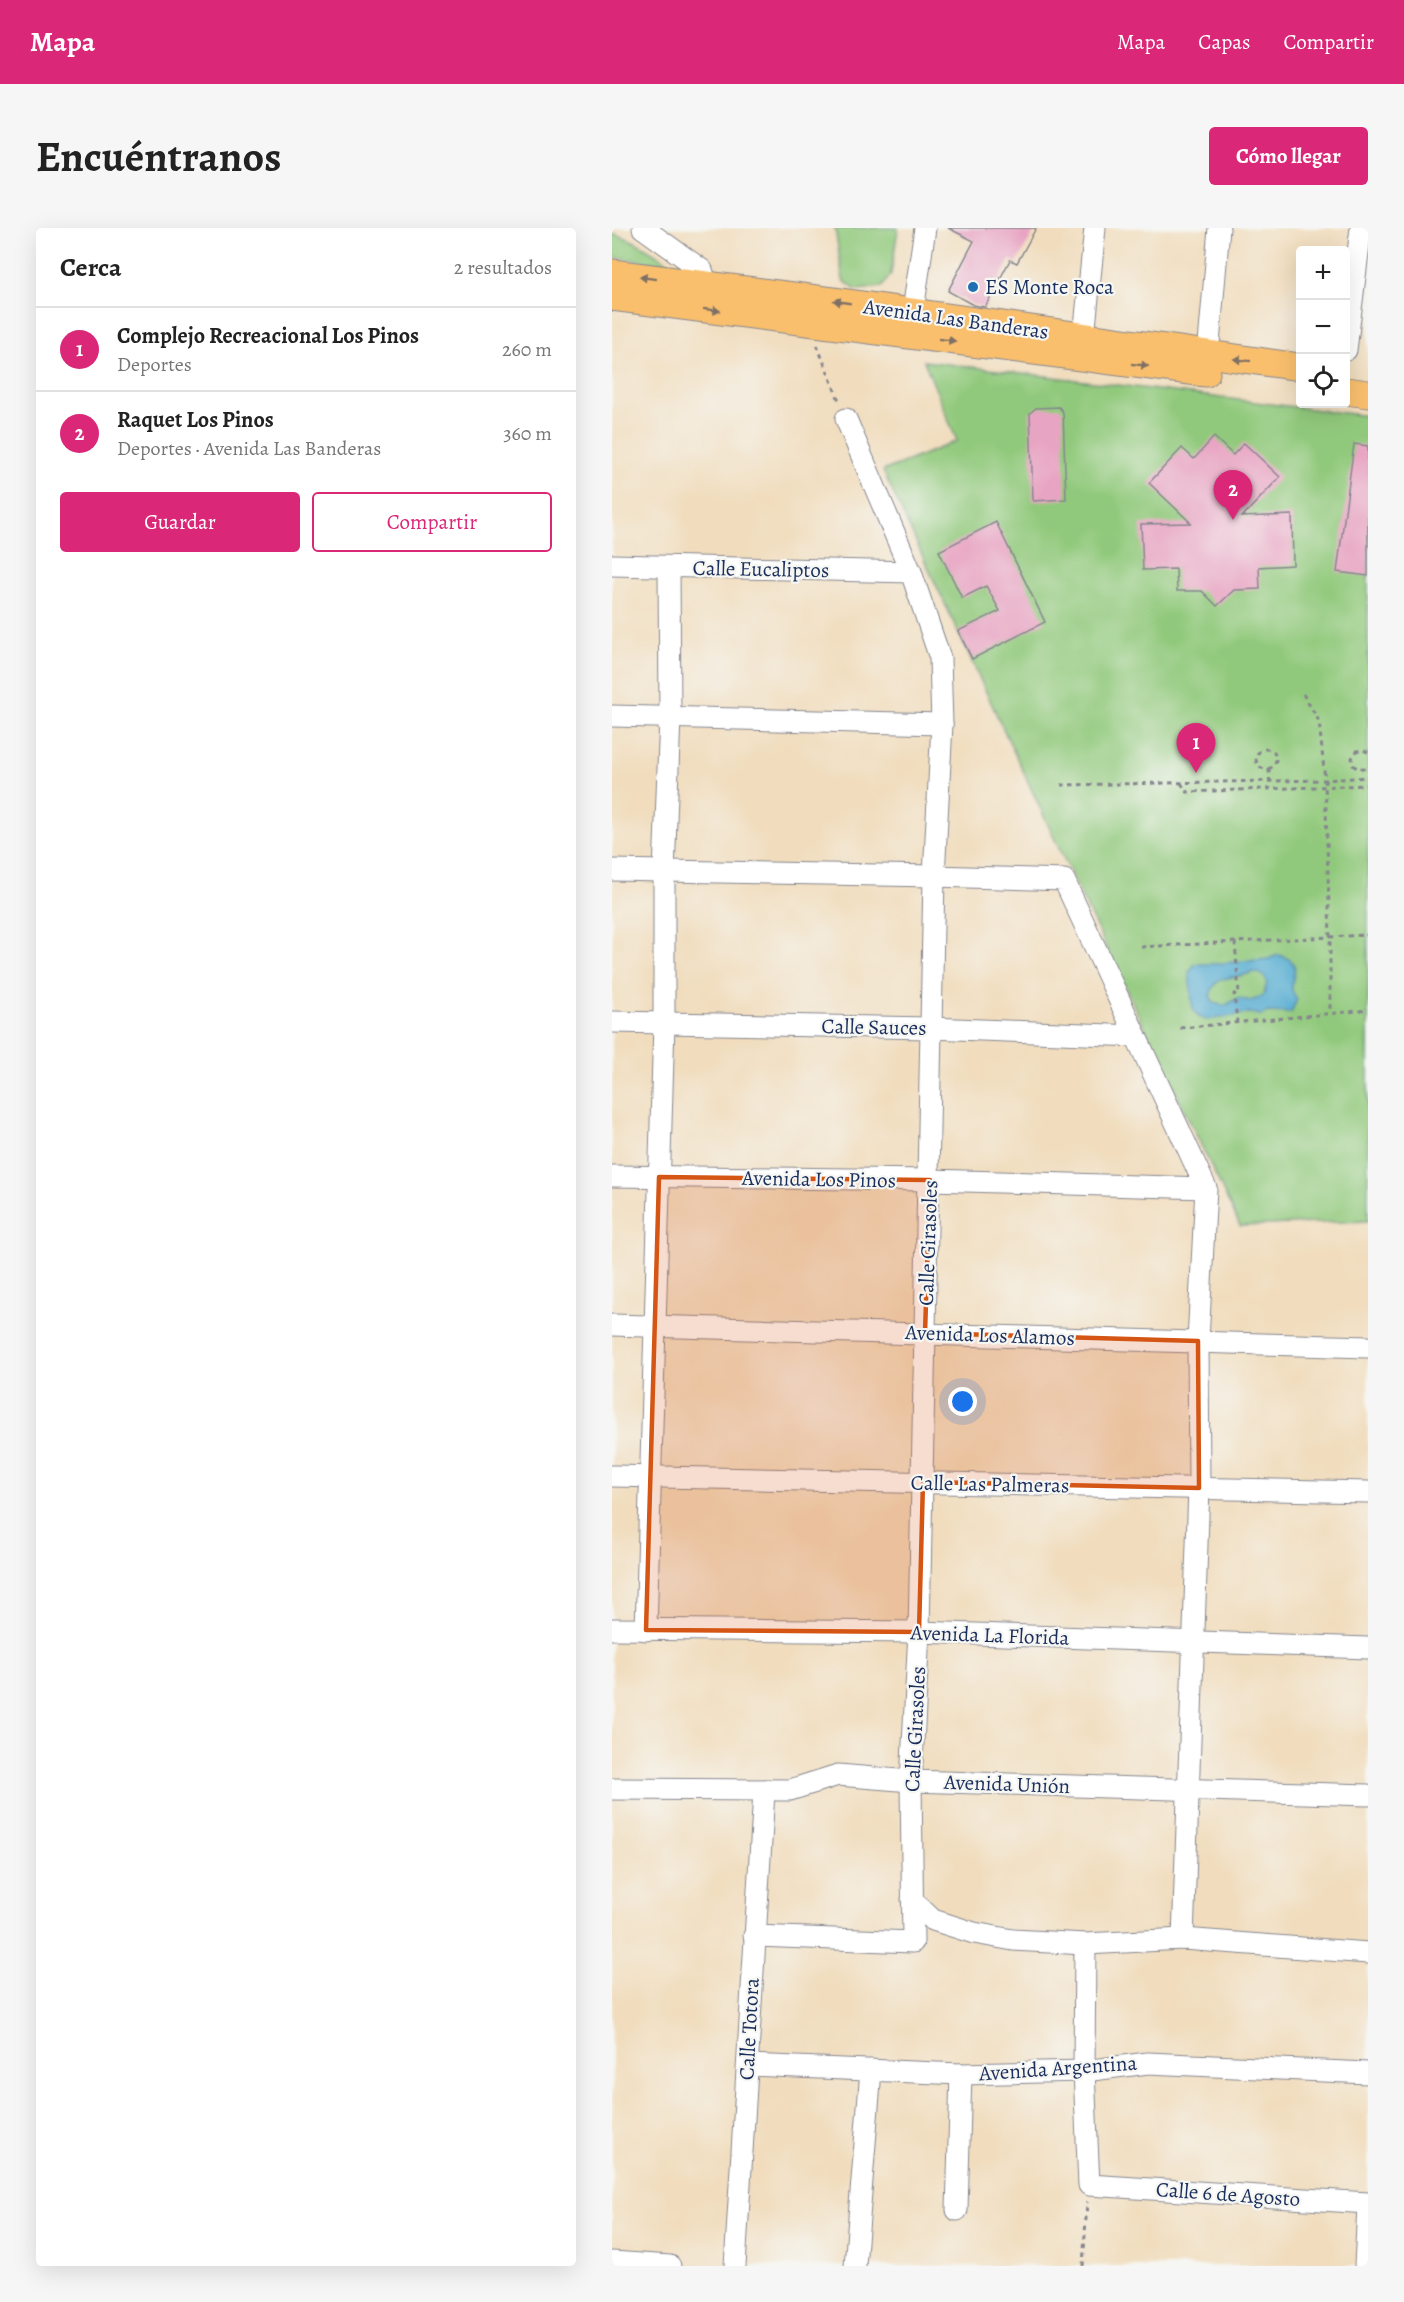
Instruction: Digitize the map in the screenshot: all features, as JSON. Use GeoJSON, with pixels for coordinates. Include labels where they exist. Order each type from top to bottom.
{"type":"FeatureCollection","features":[{"type":"Feature","properties":{"kind":"main road","name":"Avenida Las Banderas"},"geometry":{"type":"LineString","coordinates":[[612,273],[833,301],[911,324],[1296,385]]}},
{"type":"Feature","properties":{"kind":"main road","name":"Avenida Las Banderas"},"geometry":{"type":"LineString","coordinates":[[612,297],[808,322],[911,324],[1084,337],[1296,366]]}},
{"type":"Feature","properties":{"kind":"main road"},"geometry":{"type":"LineString","coordinates":[[1350,374],[1368,376]]}},
{"type":"Feature","properties":{"kind":"main road"},"geometry":{"type":"LineString","coordinates":[[1350,392],[1368,394]]}},
{"type":"Feature","properties":{"kind":"street"},"geometry":{"type":"LineString","coordinates":[[643,228],[702,270],[707,285]]}},
{"type":"Feature","properties":{"kind":"street"},"geometry":{"type":"LineString","coordinates":[[911,324],[925,228]]}},
{"type":"Feature","properties":{"kind":"street"},"geometry":{"type":"LineString","coordinates":[[1084,337],[1095,228]]}},
{"type":"Feature","properties":{"kind":"street"},"geometry":{"type":"LineString","coordinates":[[1208,355],[1219,228]]}},
{"type":"Feature","properties":{"kind":"street"},"geometry":{"type":"LineString","coordinates":[[1350,323],[1363,234]]}},
{"type":"Feature","properties":{"kind":"street","name":"Calle Girasoles"},"geometry":{"type":"LineString","coordinates":[[754,1936],[913,1942],[911,1781],[920,1632],[934,876],[942,724],[940,658],[911,572],[846,418]]}},
{"type":"Feature","properties":{"kind":"street","name":"Calle Eucaliptos"},"geometry":{"type":"LineString","coordinates":[[612,565],[911,572]]}},
{"type":"Feature","properties":{"kind":"street"},"geometry":{"type":"LineString","coordinates":[[646,1630],[664,1023],[664,872],[670,717],[669,567]]}},
{"type":"Feature","properties":{"kind":"street"},"geometry":{"type":"LineString","coordinates":[[612,716],[942,724]]}},
{"type":"Feature","properties":{"kind":"street"},"geometry":{"type":"LineString","coordinates":[[612,870],[1065,880],[1206,1188],[1198,1341],[1199,1488],[1183,1939]]}},
{"type":"Feature","properties":{"kind":"street","name":"Calle Sauces"},"geometry":{"type":"LineString","coordinates":[[612,1022],[932,1028],[1136,1035]]}},
{"type":"Feature","properties":{"kind":"street","name":"Avenida Los Pinos"},"geometry":{"type":"LineString","coordinates":[[612,1176],[930,1180],[1206,1188]]}},
{"type":"Feature","properties":{"kind":"street","name":"Avenida Los Alamos"},"geometry":{"type":"LineString","coordinates":[[612,1325],[1368,1347]]}},
{"type":"Feature","properties":{"kind":"street","name":"Calle Las Palmeras"},"geometry":{"type":"LineString","coordinates":[[612,1476],[1368,1492]]}},
{"type":"Feature","properties":{"kind":"street","name":"Avenida La Florida"},"geometry":{"type":"LineString","coordinates":[[612,1629],[920,1632],[1368,1648]]}},
{"type":"Feature","properties":{"kind":"street","name":"Avenida Unión"},"geometry":{"type":"LineString","coordinates":[[612,1789],[764,1792],[790,1790],[838,1775],[911,1781],[1368,1795]]}},
{"type":"Feature","properties":{"kind":"street","name":"Calle Totora"},"geometry":{"type":"LineString","coordinates":[[735,2266],[764,1792]]}},
{"type":"Feature","properties":{"kind":"street"},"geometry":{"type":"LineString","coordinates":[[912,1900],[933,1920],[974,1933],[1013,1940],[1085,1944],[1183,1939],[1368,1953]]}},
{"type":"Feature","properties":{"kind":"street"},"geometry":{"type":"LineString","coordinates":[[1085,1944],[1084,2071],[1089,2185]]}},
{"type":"Feature","properties":{"kind":"street","name":"Avenida Argentina"},"geometry":{"type":"LineString","coordinates":[[748,2065],[961,2074],[1084,2071],[1148,2063],[1368,2073]]}},
{"type":"Feature","properties":{"kind":"street"},"geometry":{"type":"LineString","coordinates":[[855,2266],[871,2070]]}},
{"type":"Feature","properties":{"kind":"street"},"geometry":{"type":"LineString","coordinates":[[957,2210],[961,2074]]}},
{"type":"Feature","properties":{"kind":"street","name":"Calle 6 de Agosto"},"geometry":{"type":"LineString","coordinates":[[1089,2185],[1368,2204]]}},
{"type":"Feature","properties":{"kind":"street"},"geometry":{"type":"LineString","coordinates":[[1365,2266],[1368,2204]]}},
{"type":"Feature","properties":{"kind":"street"},"geometry":{"type":"LineString","coordinates":[[612,2262],[670,2266]]}},
{"type":"Feature","properties":{"kind":"path"},"geometry":{"type":"LineString","coordinates":[[808,322],[846,418]]}},
{"type":"Feature","properties":{"kind":"path"},"geometry":{"type":"LineString","coordinates":[[1303,694],[1319,721],[1325,780],[1330,1013]]}},
{"type":"Feature","properties":{"kind":"path"},"geometry":{"type":"LineString","coordinates":[[1269,769],[1259,767],[1256,761],[1259,752],[1265,749],[1272,751],[1276,756],[1275,762],[1269,769],[1270,789]]}},
{"type":"Feature","properties":{"kind":"path"},"geometry":{"type":"LineString","coordinates":[[1368,752],[1360,750],[1353,755],[1353,765],[1362,769],[1368,767]]}},
{"type":"Feature","properties":{"kind":"path"},"geometry":{"type":"LineString","coordinates":[[1361,777],[1362,769]]}},
{"type":"Feature","properties":{"kind":"path"},"geometry":{"type":"LineString","coordinates":[[1061,785],[1325,780],[1368,777]]}},
{"type":"Feature","properties":{"kind":"path"},"geometry":{"type":"LineString","coordinates":[[1181,783],[1187,792],[1368,784]]}},
{"type":"Feature","properties":{"kind":"path"},"geometry":{"type":"LineString","coordinates":[[1141,947],[1368,935]]}},
{"type":"Feature","properties":{"kind":"path"},"geometry":{"type":"LineString","coordinates":[[1235,942],[1239,993],[1234,994],[1237,1022]]}},
{"type":"Feature","properties":{"kind":"path"},"geometry":{"type":"LineString","coordinates":[[1180,1028],[1368,1010]]}},
{"type":"Feature","properties":{"kind":"path"},"geometry":{"type":"LineString","coordinates":[[1083,2266],[1089,2185]]}},
{"type":"Feature","properties":{"kind":"highlighted area"},"geometry":{"type":"Polygon","coordinates":[[[659,1177],[930,1180],[925,1333],[1198,1341],[1199,1488],[923,1482],[919,1632],[646,1630],[659,1177]]]}},
{"type":"Feature","properties":{"kind":"green space"},"geometry":{"type":"Polygon","coordinates":[[[835,228],[898,228],[891,274],[882,287],[856,290],[843,280],[835,228]]]}},
{"type":"Feature","properties":{"kind":"green space"},"geometry":{"type":"Polygon","coordinates":[[[612,234],[636,242],[673,265],[612,257],[612,234]]]}},
{"type":"Feature","properties":{"kind":"green space"},"geometry":{"type":"Polygon","coordinates":[[[924,361],[1368,416],[1368,1221],[1240,1226],[1077,887],[883,471],[957,441],[924,361]]]}},
{"type":"Feature","properties":{"kind":"water"},"geometry":{"type":"Polygon","coordinates":[[[1278,955],[1292,961],[1294,965],[1292,990],[1297,999],[1291,1013],[1268,1012],[1261,1015],[1250,1013],[1207,1020],[1199,1017],[1193,1010],[1189,972],[1195,964],[1268,959],[1278,955]],[[1255,972],[1226,978],[1217,983],[1210,996],[1214,1003],[1224,1006],[1238,998],[1250,1001],[1259,998],[1264,994],[1267,982],[1265,977],[1255,972]]]}},
{"type":"Feature","properties":{"kind":"building"},"geometry":{"type":"Polygon","coordinates":[[[948,228],[1036,228],[1017,263],[1010,260],[985,307],[973,305],[948,291],[974,241],[948,228]]]}},
{"type":"Feature","properties":{"kind":"building"},"geometry":{"type":"Polygon","coordinates":[[[1059,407],[1063,412],[1066,499],[1033,501],[1030,413],[1036,408],[1059,407]]]}},
{"type":"Feature","properties":{"kind":"building"},"geometry":{"type":"Polygon","coordinates":[[[1214,437],[1233,455],[1244,443],[1280,477],[1242,517],[1292,515],[1293,565],[1259,567],[1260,589],[1234,590],[1217,606],[1202,591],[1177,591],[1176,569],[1143,570],[1141,524],[1191,523],[1149,483],[1182,448],[1194,459],[1214,437]]]}},
{"type":"Feature","properties":{"kind":"building"},"geometry":{"type":"Polygon","coordinates":[[[1354,444],[1368,446],[1368,576],[1337,572],[1354,444]]]}},
{"type":"Feature","properties":{"kind":"building"},"geometry":{"type":"Polygon","coordinates":[[[996,522],[1045,622],[972,659],[958,631],[1000,611],[986,586],[962,598],[939,551],[996,522]]]}},
{"type":"Feature","properties":{"kind":"place","name":"ES Monte Roca"},"geometry":{"type":"Point","coordinates":[973,287]}},
{"type":"Feature","properties":{"kind":"place","name":"Raquet Los Pinos"},"geometry":{"type":"Point","coordinates":[1233,520]}},
{"type":"Feature","properties":{"kind":"place","name":"Complejo Recreacional Los Pinos"},"geometry":{"type":"Point","coordinates":[1196,773]}}]}
